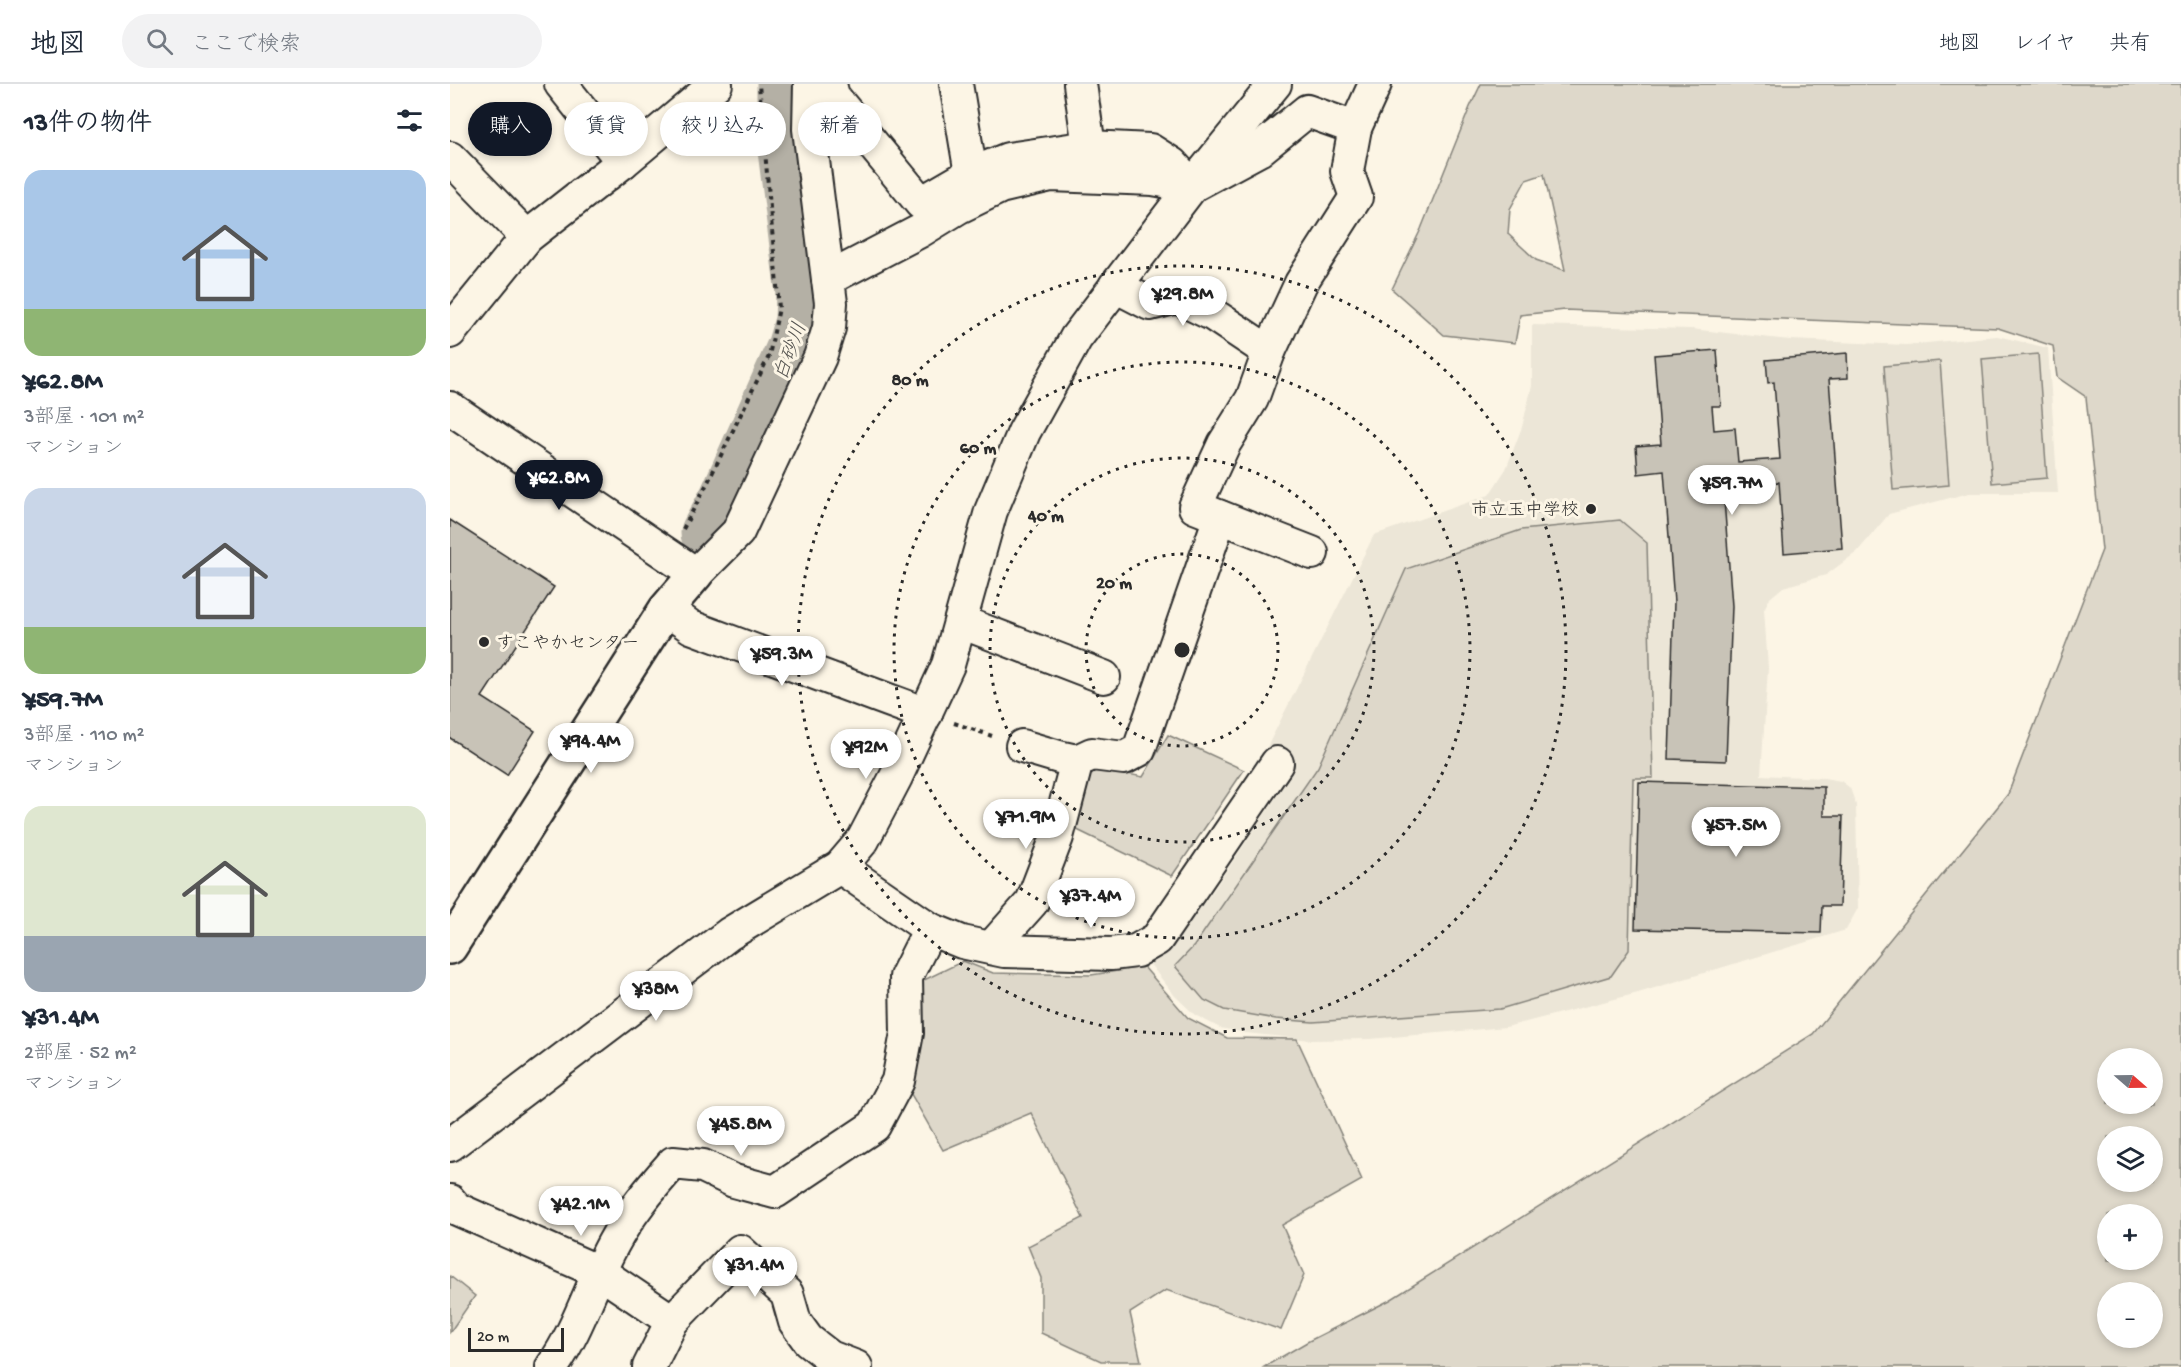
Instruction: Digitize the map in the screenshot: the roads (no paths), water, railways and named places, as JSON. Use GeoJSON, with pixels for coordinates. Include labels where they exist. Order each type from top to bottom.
{"type":"FeatureCollection","features":[{"type":"Feature","properties":{"kind":"street"},"geometry":{"type":"LineString","coordinates":[[561,84],[623,162]]}},
{"type":"Feature","properties":{"kind":"street"},"geometry":{"type":"LineString","coordinates":[[450,332],[527,237],[623,162],[716,84]]}},
{"type":"Feature","properties":{"kind":"street"},"geometry":{"type":"LineString","coordinates":[[450,947],[666,609],[696,574],[738,532],[820,357],[829,328],[831,303],[809,129],[810,84]]}},
{"type":"Feature","properties":{"kind":"street"},"geometry":{"type":"LineString","coordinates":[[830,84],[833,96],[921,203],[970,174],[1008,159],[1089,147],[1150,150],[1172,164],[1192,186]]}},
{"type":"Feature","properties":{"kind":"street"},"geometry":{"type":"LineString","coordinates":[[956,84],[970,174]]}},
{"type":"Feature","properties":{"kind":"street"},"geometry":{"type":"LineString","coordinates":[[1080,84],[1089,147]]}},
{"type":"Feature","properties":{"kind":"street"},"geometry":{"type":"LineString","coordinates":[[450,1145],[729,934],[840,867],[863,840],[948,665],[991,512],[1024,432],[1076,338],[1192,186],[1275,84]]}},
{"type":"Feature","properties":{"kind":"street"},"geometry":{"type":"LineString","coordinates":[[1312,553],[1195,507],[1224,444],[1252,399],[1269,352],[1301,283],[1356,197],[1347,171],[1355,128],[1375,84]]}},
{"type":"Feature","properties":{"kind":"street"},"geometry":{"type":"LineString","coordinates":[[828,279],[1000,187],[1050,175],[1153,179],[1192,186],[1259,150],[1307,111],[1355,128]]}},
{"type":"Feature","properties":{"kind":"street"},"geometry":{"type":"LineString","coordinates":[[450,158],[527,237]]}},
{"type":"Feature","properties":{"kind":"street"},"geometry":{"type":"LineString","coordinates":[[1115,286],[1150,304],[1177,297],[1212,314],[1269,352]]}},
{"type":"Feature","properties":{"kind":"street"},"geometry":{"type":"LineString","coordinates":[[450,408],[696,574]]}},
{"type":"Feature","properties":{"kind":"street"},"geometry":{"type":"LineString","coordinates":[[1022,746],[1077,760],[1092,754],[1124,758],[1139,750],[1220,517]]}},
{"type":"Feature","properties":{"kind":"street"},"geometry":{"type":"LineString","coordinates":[[666,609],[692,627],[926,714]]}},
{"type":"Feature","properties":{"kind":"street"},"geometry":{"type":"LineString","coordinates":[[961,622],[1104,677]]}},
{"type":"Feature","properties":{"kind":"street"},"geometry":{"type":"LineString","coordinates":[[991,948],[1032,902],[1057,837],[1077,760]]}},
{"type":"Feature","properties":{"kind":"street"},"geometry":{"type":"LineString","coordinates":[[840,867],[930,929],[962,942],[1004,951],[1111,954],[1136,951],[1157,939],[1277,763]]}},
{"type":"Feature","properties":{"kind":"street"},"geometry":{"type":"LineString","coordinates":[[552,1367],[613,1245],[641,1199],[673,1163],[702,1166],[734,1181],[775,1192],[874,1126],[898,1081],[908,1033],[906,977],[930,929]]}},
{"type":"Feature","properties":{"kind":"street"},"geometry":{"type":"LineString","coordinates":[[450,1201],[456,1209],[601,1273],[672,1321]]}},
{"type":"Feature","properties":{"kind":"street"},"geometry":{"type":"LineString","coordinates":[[649,1367],[672,1321],[740,1251],[787,1294],[795,1322],[808,1340],[830,1357],[856,1367]]}},
{"type":"Feature","properties":{"kind":"waterway","name":"白砂川"},"geometry":{"type":"LineString","coordinates":[[709,533],[727,500],[795,348],[803,321],[804,293],[785,142],[785,84]]}},
{"type":"Feature","properties":{"kind":"place","name":"市立玉中学校"},"geometry":{"type":"Point","coordinates":[1591,509]}},
{"type":"Feature","properties":{"kind":"place","name":"すこやかセンター"},"geometry":{"type":"Point","coordinates":[484,642]}}]}
